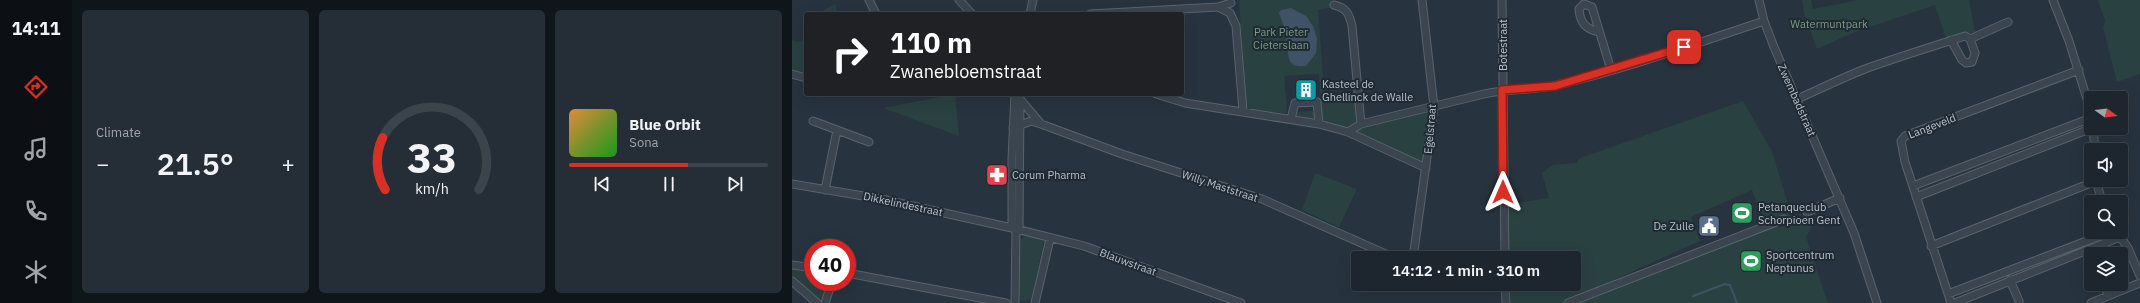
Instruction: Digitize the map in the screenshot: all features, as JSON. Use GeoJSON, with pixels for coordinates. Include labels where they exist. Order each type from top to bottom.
{"type":"FeatureCollection","features":[{"type":"Feature","properties":{"kind":"street"},"geometry":{"type":"LineString","coordinates":[[868,0],[875,12]]}},
{"type":"Feature","properties":{"kind":"street"},"geometry":{"type":"LineString","coordinates":[[960,0],[970,12]]}},
{"type":"Feature","properties":{"kind":"street"},"geometry":{"type":"LineString","coordinates":[[1030,12],[1033,0]]}},
{"type":"Feature","properties":{"kind":"street","name":"Egelstraat"},"geometry":{"type":"LineString","coordinates":[[1415,251],[1434,107],[1422,0]]}},
{"type":"Feature","properties":{"kind":"street","name":"Botestraat"},"geometry":{"type":"LineString","coordinates":[[1502,0],[1504,251]]}},
{"type":"Feature","properties":{"kind":"street","name":"Zwembadstraat"},"geometry":{"type":"LineString","coordinates":[[1759,0],[1764,21],[1854,233],[1877,303]]}},
{"type":"Feature","properties":{"kind":"street"},"geometry":{"type":"LineString","coordinates":[[2053,0],[2079,70],[2085,91]]}},
{"type":"Feature","properties":{"kind":"street"},"geometry":{"type":"LineString","coordinates":[[1127,12],[1218,7],[1231,3]]}},
{"type":"Feature","properties":{"kind":"street"},"geometry":{"type":"LineString","coordinates":[[1334,5],[1344,8],[1350,16],[1361,124]]}},
{"type":"Feature","properties":{"kind":"street"},"geometry":{"type":"LineString","coordinates":[[1218,7],[1230,14],[1236,26],[1243,111]]}},
{"type":"Feature","properties":{"kind":"street"},"geometry":{"type":"LineString","coordinates":[[1348,132],[1361,124],[1502,90],[1555,86],[1612,70],[1764,21]]}},
{"type":"Feature","properties":{"kind":"street"},"geometry":{"type":"LineString","coordinates":[[1970,39],[2008,22]]}},
{"type":"Feature","properties":{"kind":"street"},"geometry":{"type":"LineString","coordinates":[[1599,32],[1612,70]]}},
{"type":"Feature","properties":{"kind":"street"},"geometry":{"type":"LineString","coordinates":[[1797,99],[1864,70],[1951,40],[1965,36],[1970,39],[1975,53],[1972,62],[1966,63],[1962,60],[1951,40]]}},
{"type":"Feature","properties":{"kind":"street","name":"Langeveld"},"geometry":{"type":"LineString","coordinates":[[1951,303],[1931,246],[1901,148],[1902,138],[2079,70]]}},
{"type":"Feature","properties":{"kind":"street"},"geometry":{"type":"LineString","coordinates":[[792,74],[804,77]]}},
{"type":"Feature","properties":{"kind":"street"},"geometry":{"type":"LineString","coordinates":[[1015,303],[1017,96]]}},
{"type":"Feature","properties":{"kind":"street","name":"Willy Maststraat"},"geometry":{"type":"LineString","coordinates":[[1017,96],[1041,124]]}},
{"type":"Feature","properties":{"kind":"street"},"geometry":{"type":"LineString","coordinates":[[1162,96],[1185,103],[1319,124],[1348,132],[1426,168]]}},
{"type":"Feature","properties":{"kind":"street"},"geometry":{"type":"LineString","coordinates":[[1291,119],[1294,103],[1317,102],[1319,124]]}},
{"type":"Feature","properties":{"kind":"street"},"geometry":{"type":"LineString","coordinates":[[813,121],[869,142]]}},
{"type":"Feature","properties":{"kind":"street"},"geometry":{"type":"LineString","coordinates":[[1913,186],[2084,121]]}},
{"type":"Feature","properties":{"kind":"street","name":"Willy Maststraat"},"geometry":{"type":"LineString","coordinates":[[1016,126],[1031,122],[1041,124],[1122,154],[1262,199],[1379,251]]}},
{"type":"Feature","properties":{"kind":"street"},"geometry":{"type":"LineString","coordinates":[[825,190],[837,130]]}},
{"type":"Feature","properties":{"kind":"street"},"geometry":{"type":"LineString","coordinates":[[1916,197],[2084,131]]}},
{"type":"Feature","properties":{"kind":"street","name":"Dikkelindestraat"},"geometry":{"type":"LineString","coordinates":[[792,184],[881,199],[1016,228]]}},
{"type":"Feature","properties":{"kind":"street"},"geometry":{"type":"LineString","coordinates":[[1931,246],[2084,185]]}},
{"type":"Feature","properties":{"kind":"street"},"geometry":{"type":"LineString","coordinates":[[1807,212],[1840,198]]}},
{"type":"Feature","properties":{"kind":"street"},"geometry":{"type":"LineString","coordinates":[[1568,303],[1784,219]]}},
{"type":"Feature","properties":{"kind":"street","name":"Blauwstraat"},"geometry":{"type":"LineString","coordinates":[[1016,228],[1050,239],[1084,246],[1241,303]]}},
{"type":"Feature","properties":{"kind":"street"},"geometry":{"type":"LineString","coordinates":[[1035,303],[1050,239]]}},
{"type":"Feature","properties":{"kind":"street"},"geometry":{"type":"LineString","coordinates":[[1948,294],[2092,239]]}},
{"type":"Feature","properties":{"kind":"street"},"geometry":{"type":"LineString","coordinates":[[1955,303],[2107,239]]}},
{"type":"Feature","properties":{"kind":"street"},"geometry":{"type":"LineString","coordinates":[[2122,239],[2128,248],[2140,276]]}},
{"type":"Feature","properties":{"kind":"street"},"geometry":{"type":"LineString","coordinates":[[792,265],[804,267]]}},
{"type":"Feature","properties":{"kind":"street"},"geometry":{"type":"LineString","coordinates":[[856,275],[1006,303]]}},
{"type":"Feature","properties":{"kind":"street"},"geometry":{"type":"LineString","coordinates":[[2010,280],[2019,301]]}},
{"type":"Feature","properties":{"kind":"street"},"geometry":{"type":"LineString","coordinates":[[792,281],[817,303]]}},
{"type":"Feature","properties":{"kind":"street"},"geometry":{"type":"LineString","coordinates":[[2091,303],[2140,283]]}},
{"type":"Feature","properties":{"kind":"street"},"geometry":{"type":"LineString","coordinates":[[825,303],[829,291]]}},
{"type":"Feature","properties":{"kind":"street"},"geometry":{"type":"LineString","coordinates":[[1505,291],[1506,303]]}},
{"type":"Feature","properties":{"kind":"street"},"geometry":{"type":"LineString","coordinates":[[2106,291],[2108,296]]}},
{"type":"Feature","properties":{"kind":"green space","name":"Park Pieter Cieterslaan"},"geometry":{"type":"Polygon","coordinates":[[[1239,0],[1332,0],[1332,7],[1318,10],[1325,102],[1356,100],[1358,125],[1427,112],[1429,124],[1421,163],[1325,123],[1322,118],[1319,74],[1285,76],[1287,105],[1286,114],[1249,109],[1246,105],[1239,0]]]}},
{"type":"Feature","properties":{"kind":"green space","name":"Watermuntpark"},"geometry":{"type":"Polygon","coordinates":[[[1802,0],[1811,0],[1813,9],[1858,0],[1969,0],[1975,32],[1946,39],[1935,5],[1855,32],[1817,49],[1804,13],[1802,0]]]}},
{"type":"Feature","properties":{"kind":"green space"},"geometry":{"type":"Polygon","coordinates":[[[2098,0],[2140,0],[2140,74],[2117,82],[2103,27],[2105,21],[2098,0]]]}},
{"type":"Feature","properties":{"kind":"green space"},"geometry":{"type":"Polygon","coordinates":[[[835,4],[837,12],[820,12],[835,4]]]}},
{"type":"Feature","properties":{"kind":"green space"},"geometry":{"type":"Polygon","coordinates":[[[792,40],[797,42],[804,40],[804,75],[792,72],[792,40]]]}},
{"type":"Feature","properties":{"kind":"green space"},"geometry":{"type":"Polygon","coordinates":[[[945,96],[955,96],[959,136],[883,108],[945,96]]]}},
{"type":"Feature","properties":{"kind":"green space"},"geometry":{"type":"Polygon","coordinates":[[[1743,101],[1772,151],[1792,217],[1766,226],[1752,190],[1691,217],[1700,241],[1596,288],[1598,296],[1775,226],[1781,227],[1809,215],[1812,226],[1806,237],[1828,303],[1511,303],[1510,291],[1581,291],[1581,251],[1508,251],[1508,204],[1549,198],[1542,173],[1553,165],[1576,163],[1580,158],[1743,101]]]}},
{"type":"Feature","properties":{"kind":"green space"},"geometry":{"type":"Polygon","coordinates":[[[1312,111],[1316,114],[1316,121],[1295,116],[1297,112],[1312,111]]]}},
{"type":"Feature","properties":{"kind":"green space"},"geometry":{"type":"Polygon","coordinates":[[[1315,173],[1357,189],[1339,227],[1302,210],[1315,173]]]}},
{"type":"Feature","properties":{"kind":"green space"},"geometry":{"type":"Polygon","coordinates":[[[1024,236],[1041,238],[1044,242],[1031,300],[1021,301],[1018,296],[1019,243],[1024,236]]]}},
{"type":"Feature","properties":{"kind":"green space"},"geometry":{"type":"Polygon","coordinates":[[[792,268],[804,270],[804,286],[792,275],[792,268]]]}},
{"type":"Feature","properties":{"kind":"green space"},"geometry":{"type":"Polygon","coordinates":[[[809,291],[825,291],[821,302],[809,291]]]}},
{"type":"Feature","properties":{"kind":"water"},"geometry":{"type":"Polygon","coordinates":[[[1291,8],[1306,16],[1313,26],[1317,39],[1316,53],[1306,66],[1295,66],[1289,58],[1285,32],[1279,13],[1281,10],[1291,8]]]}},
{"type":"Feature","properties":{"kind":"waterway"},"geometry":{"type":"LineString","coordinates":[[1693,296],[1725,284],[1730,285],[1737,303]]}},
{"type":"Feature","properties":{"kind":"place","name":"Kasteel de Ghellinck de Walle"},"geometry":{"type":"Point","coordinates":[1306,90]}},
{"type":"Feature","properties":{"kind":"place","name":"Corum Pharma"},"geometry":{"type":"Point","coordinates":[997,175]}},
{"type":"Feature","properties":{"kind":"place","name":"Petanqueclub Schorpioen Gent"},"geometry":{"type":"Point","coordinates":[1742,213]}},
{"type":"Feature","properties":{"kind":"place","name":"De Zulle"},"geometry":{"type":"Point","coordinates":[1709,226]}},
{"type":"Feature","properties":{"kind":"place","name":"Sportcentrum Neptunus"},"geometry":{"type":"Point","coordinates":[1751,261]}},
{"type":"Feature","properties":{"kind":"route"},"geometry":{"type":"LineString","coordinates":[[1503,192],[1502,90],[1555,86],[1684,47]]}}]}
